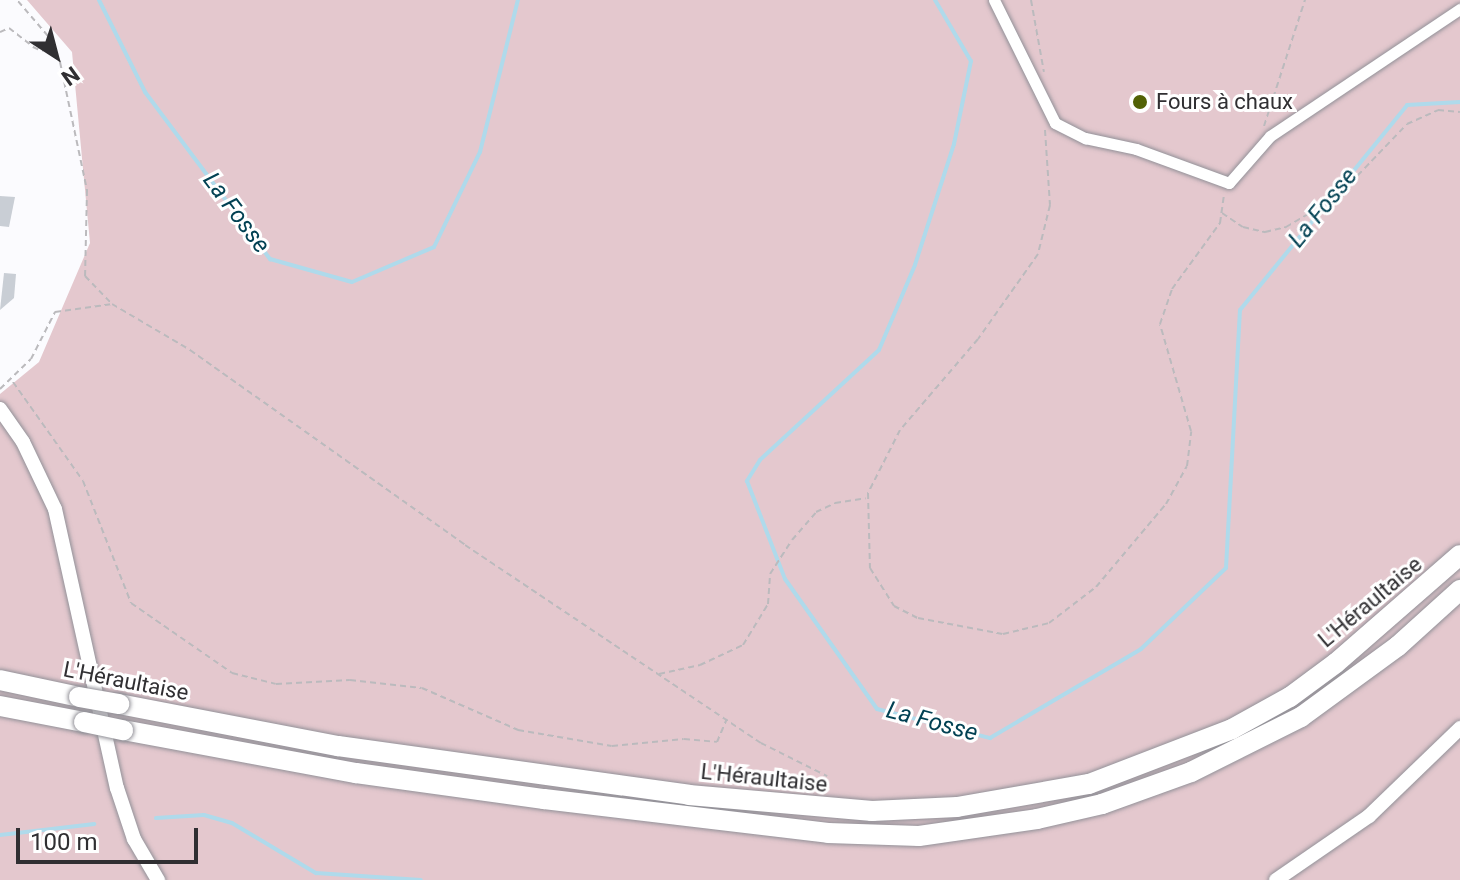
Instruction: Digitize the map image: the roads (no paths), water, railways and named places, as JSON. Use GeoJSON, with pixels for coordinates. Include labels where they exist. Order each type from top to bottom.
{"type":"FeatureCollection","features":[{"type":"Feature","properties":{"kind":"highway","name":"L'Héraultaise"},"geometry":{"type":"LineString","coordinates":[[0,680],[338,746],[717,798],[872,811],[957,807],[1089,784],[1232,729],[1290,697],[1336,663],[1460,555]]}},
{"type":"Feature","properties":{"kind":"highway"},"geometry":{"type":"LineString","coordinates":[[0,706],[356,773],[828,833],[919,836],[1076,810],[1191,772],[1301,717],[1398,646],[1460,590]]}},
{"type":"Feature","properties":{"kind":"street"},"geometry":{"type":"LineString","coordinates":[[994,0],[1055,123],[1085,138],[1136,149],[1222,182],[1235,181],[1257,150],[1460,9]]}},
{"type":"Feature","properties":{"kind":"street"},"geometry":{"type":"LineString","coordinates":[[0,409],[23,442],[55,509],[117,788],[134,839],[158,880]]}},
{"type":"Feature","properties":{"kind":"street"},"geometry":{"type":"LineString","coordinates":[[1276,880],[1369,816],[1460,728]]}},
{"type":"Feature","properties":{"kind":"waterway","name":"La Fosse"},"geometry":{"type":"LineString","coordinates":[[99,0],[145,92],[270,259],[352,282],[434,247],[480,152],[518,0]]}},
{"type":"Feature","properties":{"kind":"waterway","name":"La Fosse"},"geometry":{"type":"LineString","coordinates":[[935,0],[971,61],[954,144],[915,265],[879,350],[760,460],[747,481],[785,579],[877,709],[990,738],[1141,649],[1226,568],[1240,310],[1407,105],[1460,102]]}},
{"type":"Feature","properties":{"kind":"waterway"},"geometry":{"type":"LineString","coordinates":[[156,818],[204,815],[232,823],[316,873],[421,880]]}},
{"type":"Feature","properties":{"kind":"waterway"},"geometry":{"type":"LineString","coordinates":[[0,835],[94,824]]}},
{"type":"Feature","properties":{"kind":"place","name":"Fours à chaux"},"geometry":{"type":"Point","coordinates":[1140,102]}}]}
